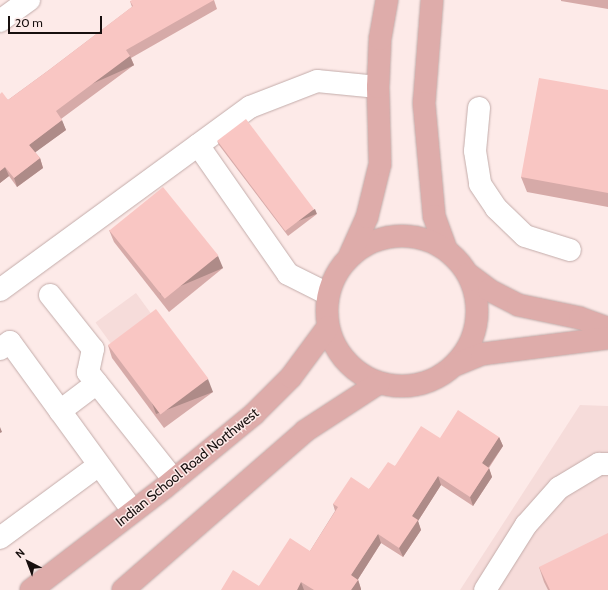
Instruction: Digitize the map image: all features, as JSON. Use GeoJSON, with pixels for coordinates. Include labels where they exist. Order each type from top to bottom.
{"type":"FeatureCollection","features":[{"type":"Feature","properties":{"kind":"main road"},"geometry":{"type":"LineString","coordinates":[[387,0],[380,39],[378,87],[380,164],[368,217],[350,255],[336,273],[328,294],[328,327],[334,346],[346,362],[361,375],[379,383],[399,387],[419,384],[438,377],[455,365],[482,354],[608,338]]}},
{"type":"Feature","properties":{"kind":"main road"},"geometry":{"type":"LineString","coordinates":[[432,0],[424,103],[434,216],[446,249],[468,274],[489,290],[518,304],[580,318],[608,328]]}},
{"type":"Feature","properties":{"kind":"main road"},"geometry":{"type":"LineString","coordinates":[[350,255],[372,241],[398,235],[423,238],[446,249]]}},
{"type":"Feature","properties":{"kind":"main road"},"geometry":{"type":"LineString","coordinates":[[455,365],[469,345],[477,322],[476,297],[468,274]]}},
{"type":"Feature","properties":{"kind":"main road","name":"Indian School Road Northwest"},"geometry":{"type":"LineString","coordinates":[[31,590],[174,480],[254,414],[291,377],[328,327]]}},
{"type":"Feature","properties":{"kind":"main road"},"geometry":{"type":"LineString","coordinates":[[122,590],[304,431],[379,383]]}},
{"type":"Feature","properties":{"kind":"street"},"geometry":{"type":"LineString","coordinates":[[0,21],[28,0]]}},
{"type":"Feature","properties":{"kind":"street"},"geometry":{"type":"LineString","coordinates":[[0,290],[250,107],[317,81],[378,87]]}},
{"type":"Feature","properties":{"kind":"street"},"geometry":{"type":"LineString","coordinates":[[479,108],[475,150],[480,184],[496,208],[525,236],[570,250]]}},
{"type":"Feature","properties":{"kind":"street"},"geometry":{"type":"LineString","coordinates":[[198,145],[288,274],[328,294]]}},
{"type":"Feature","properties":{"kind":"street"},"geometry":{"type":"LineString","coordinates":[[50,296],[92,348],[88,372],[174,480]]}},
{"type":"Feature","properties":{"kind":"street"},"geometry":{"type":"LineString","coordinates":[[0,349],[10,342],[133,512]]}},
{"type":"Feature","properties":{"kind":"street"},"geometry":{"type":"LineString","coordinates":[[60,411],[97,383]]}},
{"type":"Feature","properties":{"kind":"street"},"geometry":{"type":"LineString","coordinates":[[485,590],[526,525],[559,488],[599,464],[608,464]]}},
{"type":"Feature","properties":{"kind":"street"},"geometry":{"type":"LineString","coordinates":[[0,538],[99,465]]}},
{"type":"Feature","properties":{"kind":"shaded area"},"geometry":{"type":"Polygon","coordinates":[[[136,293],[152,315],[111,344],[96,322],[136,293]]]}},
{"type":"Feature","properties":{"kind":"shaded area"},"geometry":{"type":"Polygon","coordinates":[[[580,405],[608,406],[608,590],[460,590],[580,405]]]}},
{"type":"Feature","properties":{"kind":"building"},"geometry":{"type":"Polygon","coordinates":[[[214,0],[126,50],[130,56],[56,111],[62,120],[29,145],[40,158],[14,178],[5,167],[0,171],[0,94],[2,92],[8,100],[133,6],[130,1],[214,0]]]}},
{"type":"Feature","properties":{"kind":"building"},"geometry":{"type":"Polygon","coordinates":[[[539,78],[608,90],[608,193],[521,177],[539,78]]]}},
{"type":"Feature","properties":{"kind":"building"},"geometry":{"type":"Polygon","coordinates":[[[246,119],[314,209],[285,231],[217,141],[246,119]]]}},
{"type":"Feature","properties":{"kind":"building"},"geometry":{"type":"Polygon","coordinates":[[[163,187],[218,255],[165,299],[109,230],[163,187]]]}},
{"type":"Feature","properties":{"kind":"building"},"geometry":{"type":"Polygon","coordinates":[[[156,309],[208,378],[160,415],[108,345],[156,309]]]}},
{"type":"Feature","properties":{"kind":"building"},"geometry":{"type":"Polygon","coordinates":[[[458,410],[499,437],[482,463],[489,468],[470,497],[438,476],[412,516],[418,520],[399,548],[378,534],[351,575],[358,580],[351,590],[314,590],[301,582],[297,590],[221,590],[233,570],[259,586],[290,538],[310,551],[338,507],[333,504],[351,477],[369,489],[388,462],[395,466],[421,426],[440,438],[458,410]]]}},
{"type":"Feature","properties":{"kind":"building"},"geometry":{"type":"Polygon","coordinates":[[[608,533],[608,590],[550,590],[539,567],[608,533]]]}}]}
